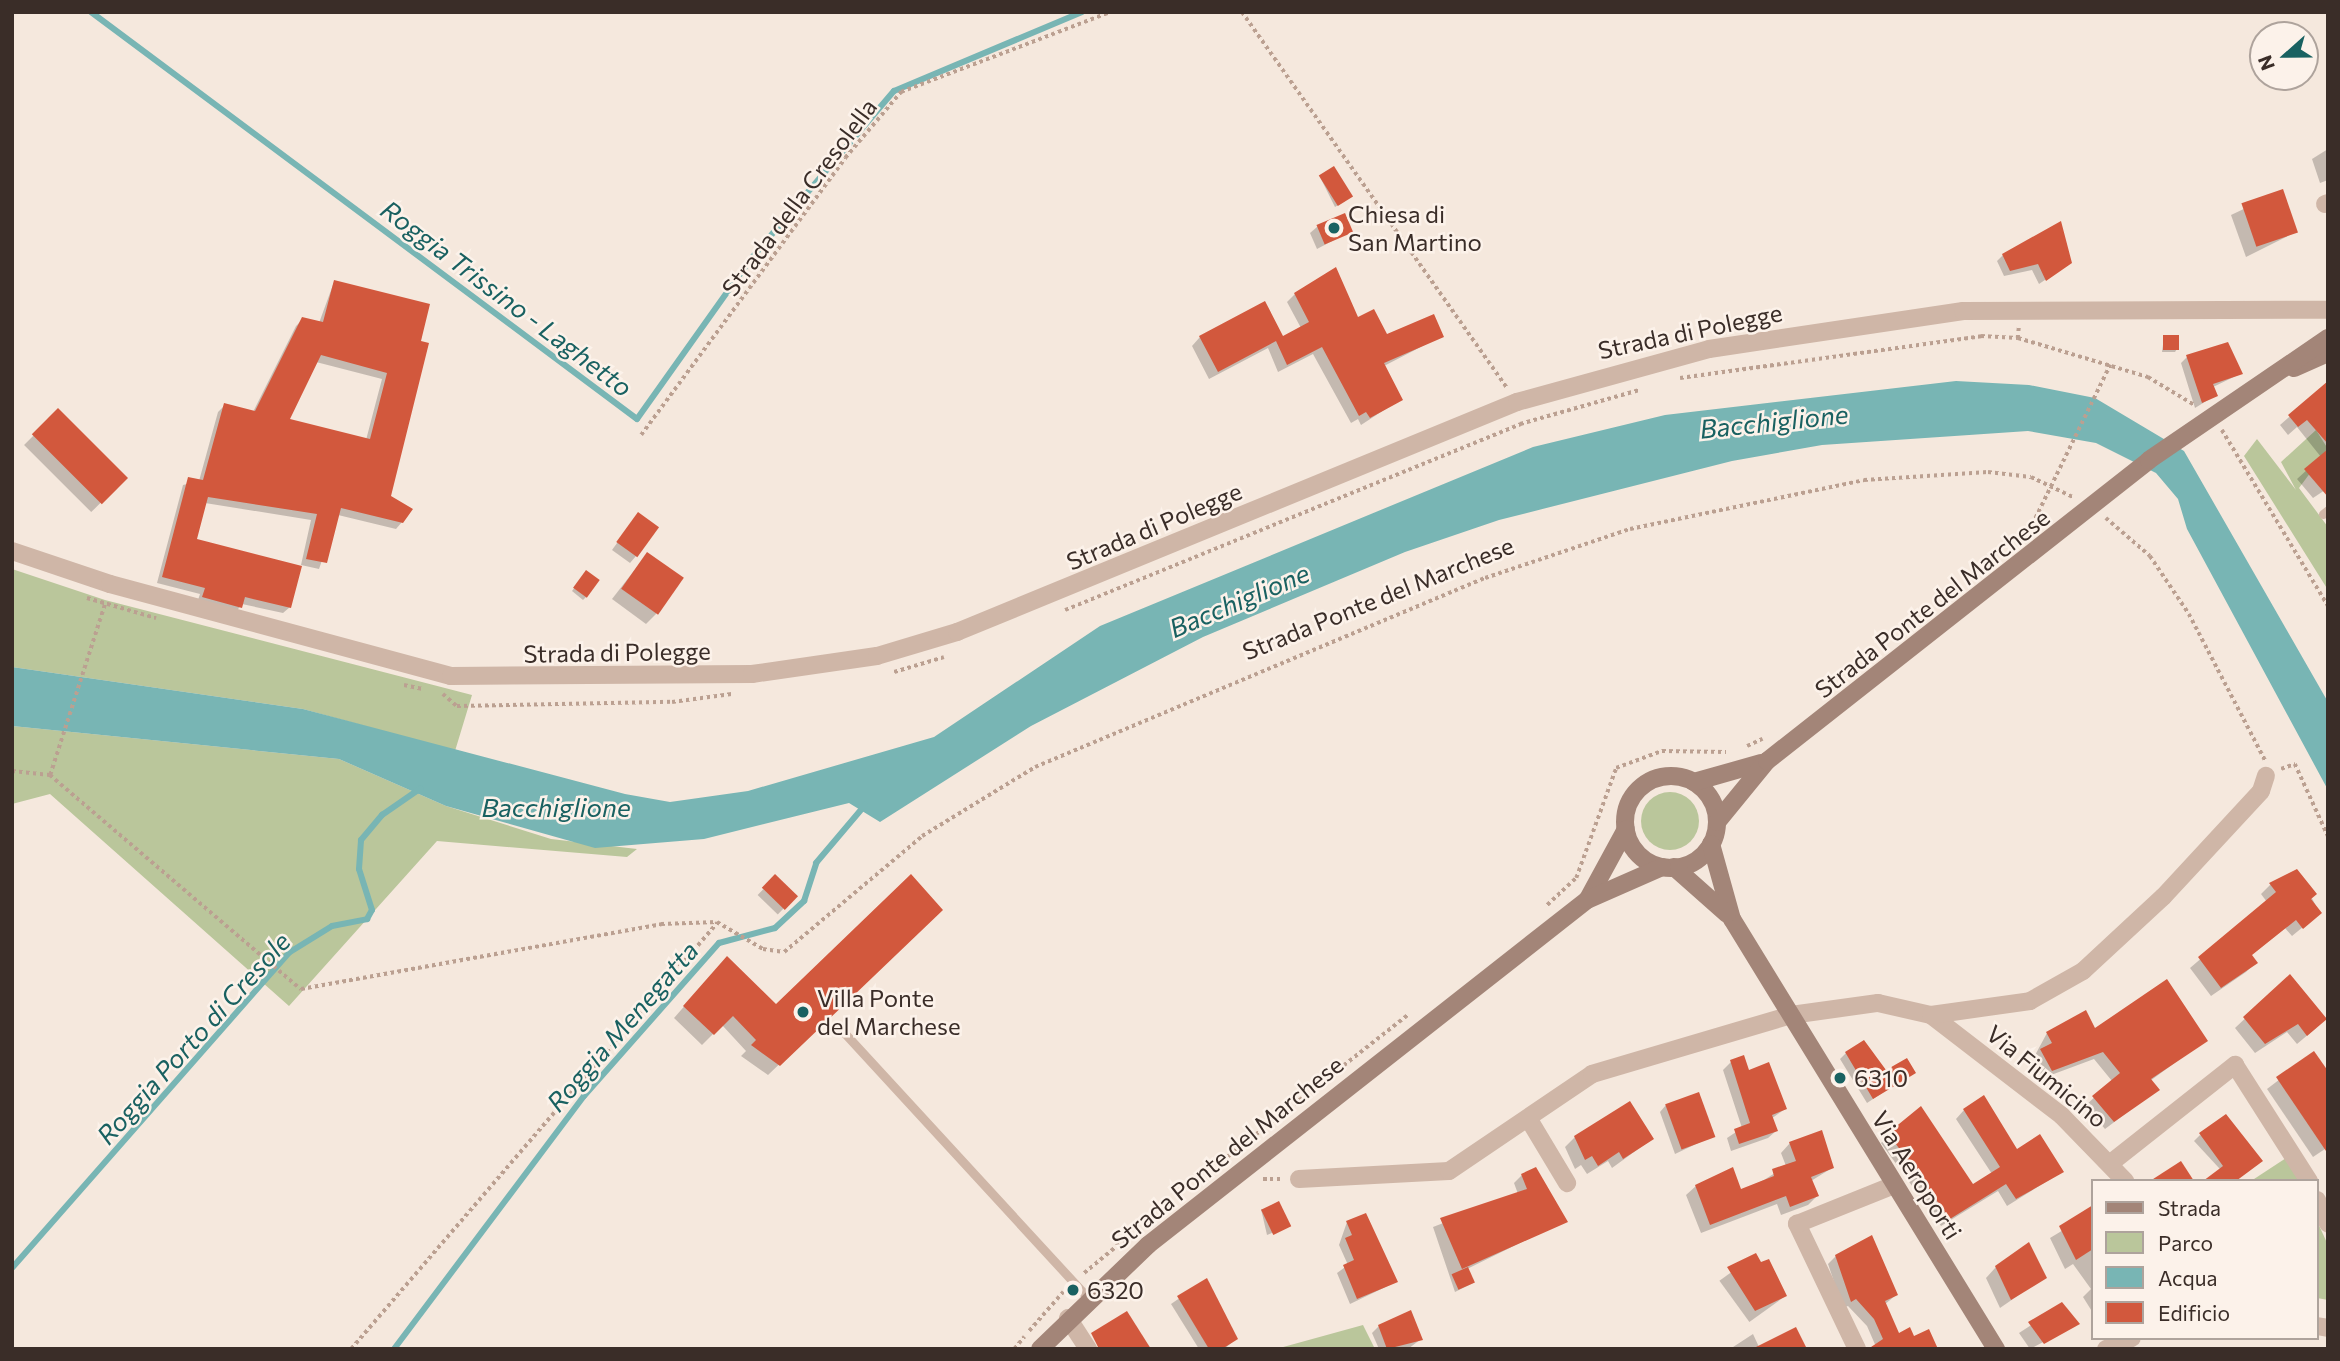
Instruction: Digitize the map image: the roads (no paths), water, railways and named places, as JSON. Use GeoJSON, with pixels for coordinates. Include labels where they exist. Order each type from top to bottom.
{"type":"FeatureCollection","features":[{"type":"Feature","properties":{"kind":"main road","name":"Strada Ponte del Marchese"},"geometry":{"type":"LineString","coordinates":[[1040,1349],[1088,1298],[1242,1168],[1587,900],[1668,867],[1696,860],[1711,844],[1717,822],[1767,761],[2208,420],[2327,341]]}},
{"type":"Feature","properties":{"kind":"main road","name":"Strada Ponte del Marchese"},"geometry":{"type":"LineString","coordinates":[[1587,900],[1626,829],[1629,804],[1645,784],[1670,776],[1694,782],[1767,761]]}},
{"type":"Feature","properties":{"kind":"main road"},"geometry":{"type":"LineString","coordinates":[[1694,782],[1711,799],[1717,822]]}},
{"type":"Feature","properties":{"kind":"main road"},"geometry":{"type":"LineString","coordinates":[[1626,829],[1639,854],[1668,867]]}},
{"type":"Feature","properties":{"kind":"main road","name":"Via Aeroporti"},"geometry":{"type":"LineString","coordinates":[[1711,844],[1732,919],[1996,1349]]}},
{"type":"Feature","properties":{"kind":"main road","name":"Via Aeroporti"},"geometry":{"type":"LineString","coordinates":[[1668,867],[1732,919]]}},
{"type":"Feature","properties":{"kind":"street","name":"Strada di Polegge"},"geometry":{"type":"LineString","coordinates":[[12,551],[110,584],[451,676],[752,674],[877,656],[957,632],[1517,402],[1709,349],[1902,316],[2323,314]]}},
{"type":"Feature","properties":{"kind":"street"},"geometry":{"type":"LineString","coordinates":[[1299,1178],[1449,1171],[1592,1074],[1791,1015],[1878,1003],[1931,1015],[1999,1010],[2083,971],[2163,897],[2261,791],[2266,776]]}},
{"type":"Feature","properties":{"kind":"street","name":"Via Fiumicino"},"geometry":{"type":"LineString","coordinates":[[1931,1015],[2112,1162],[2124,1179]]}},
{"type":"Feature","properties":{"kind":"street"},"geometry":{"type":"LineString","coordinates":[[2112,1162],[2235,1065],[2308,1179]]}},
{"type":"Feature","properties":{"kind":"street"},"geometry":{"type":"LineString","coordinates":[[1528,1118],[1567,1183]]}},
{"type":"Feature","properties":{"kind":"street"},"geometry":{"type":"LineString","coordinates":[[1857,1349],[1797,1224],[1894,1185]]}},
{"type":"Feature","properties":{"kind":"street"},"geometry":{"type":"LineString","coordinates":[[2319,1204],[2328,1224]]}},
{"type":"Feature","properties":{"kind":"street"},"geometry":{"type":"LineString","coordinates":[[1068,1318],[1088,1349]]}},
{"type":"Feature","properties":{"kind":"street"},"geometry":{"type":"LineString","coordinates":[[2106,1349],[2127,1340]]}},
{"type":"Feature","properties":{"kind":"lane"},"geometry":{"type":"LineString","coordinates":[[838,1026],[1088,1298]]}},
{"type":"Feature","properties":{"kind":"water","name":"Bacchiglione"},"geometry":{"type":"Polygon","coordinates":[[[1956,381],[2029,385],[2095,398],[2184,451],[2328,702],[2328,790],[2187,529],[2178,499],[2156,473],[2096,443],[2028,431],[1822,445],[1732,461],[1499,520],[1405,552],[1203,637],[1031,726],[880,822],[849,803],[704,839],[595,848],[446,806],[339,759],[12,726],[12,667],[303,709],[625,794],[670,802],[748,791],[934,737],[1100,626],[1533,447],[1665,415],[1956,381]]]}},
{"type":"Feature","properties":{"kind":"waterway","name":"Roggia Trissino - Laghetto"},"geometry":{"type":"LineString","coordinates":[[91,12],[637,419],[750,260],[894,91],[1082,12]]}},
{"type":"Feature","properties":{"kind":"waterway","name":"Roggia Porto di Cresole"},"geometry":{"type":"LineString","coordinates":[[12,1268],[290,952],[332,926],[367,919],[372,910],[359,869],[361,840],[382,815],[421,788]]}},
{"type":"Feature","properties":{"kind":"waterway","name":"Roggia Menegatta"},"geometry":{"type":"LineString","coordinates":[[394,1349],[584,1096],[719,943],[775,928],[804,901],[816,863],[865,805]]}},
{"type":"Feature","properties":{"kind":"place","name":"Chiesa di San Martino"},"geometry":{"type":"Point","coordinates":[1334,228]}},
{"type":"Feature","properties":{"kind":"place","name":"Villa Ponte del Marchese"},"geometry":{"type":"Point","coordinates":[803,1012]}},
{"type":"Feature","properties":{"kind":"place","name":"6310"},"geometry":{"type":"Point","coordinates":[1840,1078]}},
{"type":"Feature","properties":{"kind":"place","name":"6320"},"geometry":{"type":"Point","coordinates":[1073,1290]}}]}
